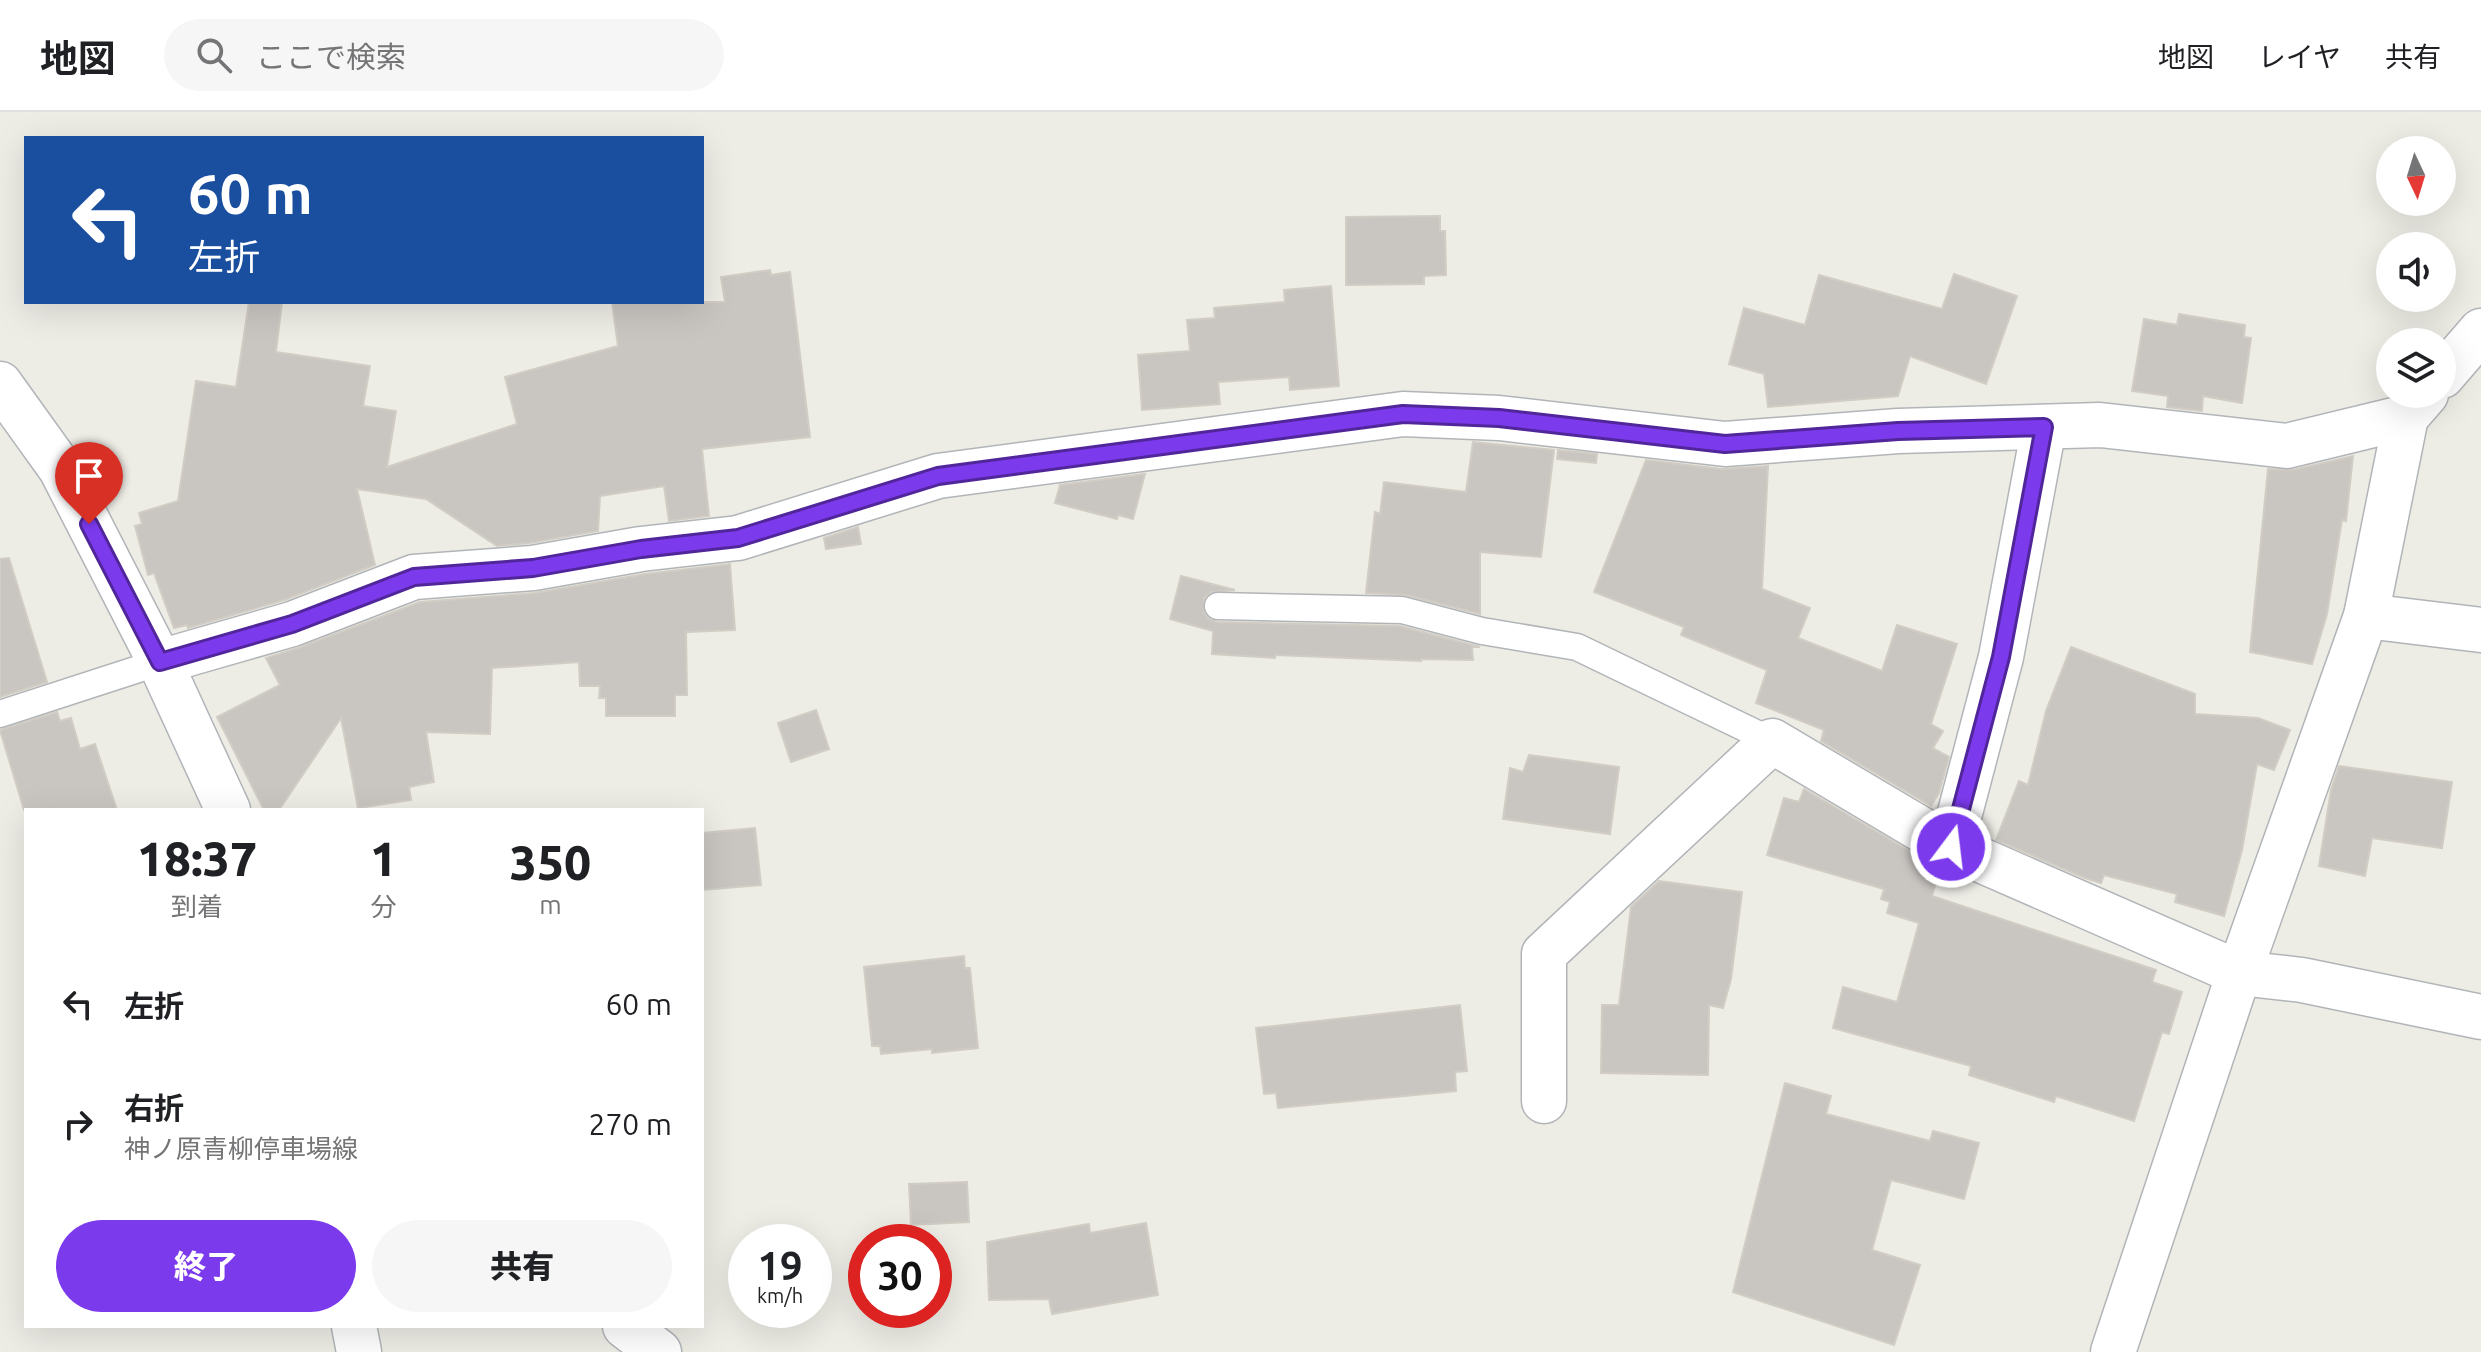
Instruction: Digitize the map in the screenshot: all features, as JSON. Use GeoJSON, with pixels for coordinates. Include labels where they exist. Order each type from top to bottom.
{"type":"FeatureCollection","features":[{"type":"Feature","properties":{"kind":"street"},"geometry":{"type":"LineString","coordinates":[[2456,360],[2481,331]]}},
{"type":"Feature","properties":{"kind":"street"},"geometry":{"type":"LineString","coordinates":[[0,384],[61,469],[160,662],[227,808]]}},
{"type":"Feature","properties":{"kind":"street"},"geometry":{"type":"LineString","coordinates":[[160,662],[292,624],[414,577],[533,568],[641,549],[738,538],[938,476],[1403,414],[1499,418],[1725,444],[1898,431],[2100,425],[2287,446],[2410,408]]}},
{"type":"Feature","properties":{"kind":"street"},"geometry":{"type":"LineString","coordinates":[[2113,1352],[2239,973],[2366,616],[2416,408]]}},
{"type":"Feature","properties":{"kind":"street"},"geometry":{"type":"LineString","coordinates":[[1951,847],[2001,657],[2044,427]]}},
{"type":"Feature","properties":{"kind":"street"},"geometry":{"type":"LineString","coordinates":[[2366,616],[2481,630]]}},
{"type":"Feature","properties":{"kind":"street"},"geometry":{"type":"LineString","coordinates":[[1544,1101],[1544,954],[1772,741],[1951,847],[2239,973],[2302,980],[2481,1017]]}},
{"type":"Feature","properties":{"kind":"street"},"geometry":{"type":"LineString","coordinates":[[354,1328],[359,1352]]}},
{"type":"Feature","properties":{"kind":"street"},"geometry":{"type":"LineString","coordinates":[[628,1328],[659,1352]]}},
{"type":"Feature","properties":{"kind":"lane"},"geometry":{"type":"LineString","coordinates":[[1218,606],[1402,610],[1482,631],[1577,647],[1772,741]]}},
{"type":"Feature","properties":{"kind":"lane"},"geometry":{"type":"LineString","coordinates":[[0,714],[160,662]]}},
{"type":"Feature","properties":{"kind":"building"},"geometry":{"type":"Polygon","coordinates":[[[1440,216],[1440,231],[1445,231],[1446,275],[1424,276],[1424,284],[1346,285],[1346,217],[1440,216]]]}},
{"type":"Feature","properties":{"kind":"building"},"geometry":{"type":"Polygon","coordinates":[[[770,270],[771,275],[790,272],[810,437],[702,449],[709,516],[669,521],[664,486],[600,496],[598,531],[497,546],[426,499],[357,489],[375,565],[284,600],[188,628],[187,625],[174,628],[154,573],[148,575],[135,526],[142,524],[139,513],[178,501],[196,381],[236,387],[249,304],[282,304],[276,352],[370,366],[363,406],[396,411],[387,467],[517,424],[505,377],[618,346],[612,304],[725,302],[721,277],[770,270]]]}},
{"type":"Feature","properties":{"kind":"building"},"geometry":{"type":"Polygon","coordinates":[[[1954,274],[2017,296],[1986,384],[1910,356],[1898,396],[1768,407],[1764,374],[1729,364],[1744,308],[1805,325],[1819,275],[1942,309],[1954,274]]]}},
{"type":"Feature","properties":{"kind":"building"},"geometry":{"type":"Polygon","coordinates":[[[1331,286],[1339,386],[1290,390],[1289,377],[1218,382],[1220,404],[1142,410],[1138,355],[1190,351],[1187,320],[1215,318],[1214,308],[1285,302],[1284,290],[1331,286]]]}},
{"type":"Feature","properties":{"kind":"building"},"geometry":{"type":"Polygon","coordinates":[[[2179,314],[2245,325],[2244,337],[2251,338],[2242,403],[2203,396],[2202,411],[2167,407],[2168,396],[2132,391],[2144,319],[2177,325],[2179,314]]]}},
{"type":"Feature","properties":{"kind":"building"},"geometry":{"type":"Polygon","coordinates":[[[1473,442],[1554,450],[1541,557],[1480,552],[1480,614],[1406,595],[1366,593],[1375,512],[1380,514],[1384,482],[1466,492],[1473,442]]]}},
{"type":"Feature","properties":{"kind":"building"},"geometry":{"type":"Polygon","coordinates":[[[1558,450],[1597,454],[1596,463],[1557,459],[1558,450]]]}},
{"type":"Feature","properties":{"kind":"building"},"geometry":{"type":"Polygon","coordinates":[[[2353,456],[2346,521],[2342,520],[2327,614],[2312,664],[2250,652],[2268,469],[2293,470],[2353,456]]]}},
{"type":"Feature","properties":{"kind":"building"},"geometry":{"type":"Polygon","coordinates":[[[1646,460],[1722,469],[1768,466],[1762,589],[1810,608],[1798,638],[1882,671],[1897,625],[1957,644],[1931,724],[1943,731],[1933,748],[1949,757],[1939,793],[1931,806],[1821,741],[1824,730],[1756,703],[1767,670],[1681,635],[1684,627],[1594,592],[1646,460]]]}},
{"type":"Feature","properties":{"kind":"building"},"geometry":{"type":"Polygon","coordinates":[[[1145,474],[1133,519],[1118,515],[1117,519],[1055,503],[1060,485],[1145,474]]]}},
{"type":"Feature","properties":{"kind":"building"},"geometry":{"type":"Polygon","coordinates":[[[858,527],[861,544],[826,549],[824,538],[858,527]]]}},
{"type":"Feature","properties":{"kind":"building"},"geometry":{"type":"Polygon","coordinates":[[[9,558],[47,682],[0,697],[0,559],[9,558]]]}},
{"type":"Feature","properties":{"kind":"building"},"geometry":{"type":"Polygon","coordinates":[[[730,564],[735,630],[686,632],[687,695],[675,695],[675,716],[606,716],[606,698],[599,698],[600,686],[580,686],[579,662],[492,668],[490,734],[426,732],[434,782],[409,787],[411,800],[358,808],[341,718],[280,808],[263,808],[217,717],[280,685],[266,658],[420,602],[535,593],[645,574],[730,564]]]}},
{"type":"Feature","properties":{"kind":"building"},"geometry":{"type":"Polygon","coordinates":[[[1181,576],[1235,590],[1211,592],[1204,598],[1204,613],[1217,622],[1400,626],[1480,647],[1472,647],[1473,660],[1275,655],[1275,658],[1212,654],[1213,631],[1170,619],[1181,576]]]}},
{"type":"Feature","properties":{"kind":"building"},"geometry":{"type":"Polygon","coordinates":[[[2071,647],[2195,694],[2195,714],[2258,718],[2290,730],[2274,770],[2257,764],[2242,850],[2224,916],[2175,902],[2177,894],[2104,875],[2101,883],[2085,878],[1996,840],[2019,781],[2028,785],[2046,711],[2071,647]]]}},
{"type":"Feature","properties":{"kind":"building"},"geometry":{"type":"Polygon","coordinates":[[[816,710],[829,749],[791,762],[778,723],[816,710]]]}},
{"type":"Feature","properties":{"kind":"building"},"geometry":{"type":"Polygon","coordinates":[[[57,712],[60,721],[71,718],[80,749],[95,744],[116,808],[24,810],[0,730],[57,712]]]}},
{"type":"Feature","properties":{"kind":"building"},"geometry":{"type":"Polygon","coordinates":[[[1529,755],[1619,767],[1610,834],[1503,819],[1510,768],[1523,772],[1529,755]]]}},
{"type":"Feature","properties":{"kind":"building"},"geometry":{"type":"Polygon","coordinates":[[[2339,766],[2452,782],[2442,848],[2372,838],[2365,876],[2319,866],[2331,790],[2339,766]]]}},
{"type":"Feature","properties":{"kind":"building"},"geometry":{"type":"Polygon","coordinates":[[[1804,789],[1940,869],[1932,896],[2156,970],[2152,982],[2182,992],[2169,1034],[2162,1032],[2134,1121],[2056,1096],[2054,1102],[1969,1075],[1971,1066],[1833,1028],[1843,987],[1897,1002],[1919,923],[1887,913],[1890,902],[1881,899],[1884,889],[1767,855],[1784,798],[1799,802],[1804,789]]]}},
{"type":"Feature","properties":{"kind":"building"},"geometry":{"type":"Polygon","coordinates":[[[755,828],[761,885],[704,890],[704,833],[755,828]]]}},
{"type":"Feature","properties":{"kind":"building"},"geometry":{"type":"Polygon","coordinates":[[[1659,881],[1742,892],[1731,979],[1723,1008],[1709,1005],[1708,1075],[1601,1073],[1602,1005],[1619,1005],[1631,907],[1659,881]]]}},
{"type":"Feature","properties":{"kind":"building"},"geometry":{"type":"Polygon","coordinates":[[[964,956],[965,968],[970,968],[978,1048],[881,1054],[880,1046],[872,1046],[864,967],[964,956]]]}},
{"type":"Feature","properties":{"kind":"building"},"geometry":{"type":"Polygon","coordinates":[[[1460,1005],[1467,1071],[1455,1072],[1456,1091],[1278,1108],[1276,1093],[1264,1094],[1256,1028],[1460,1005]]]}},
{"type":"Feature","properties":{"kind":"building"},"geometry":{"type":"Polygon","coordinates":[[[1785,1083],[1831,1096],[1826,1114],[1930,1141],[1933,1131],[1979,1143],[1964,1199],[1891,1180],[1872,1250],[1920,1265],[1894,1345],[1733,1292],[1785,1083]]]}},
{"type":"Feature","properties":{"kind":"building"},"geometry":{"type":"Polygon","coordinates":[[[967,1182],[969,1222],[911,1224],[909,1184],[967,1182]]]}},
{"type":"Feature","properties":{"kind":"building"},"geometry":{"type":"Polygon","coordinates":[[[1146,1223],[1158,1295],[1052,1314],[1049,1299],[989,1300],[987,1242],[1089,1224],[1090,1233],[1146,1223]]]}},
{"type":"Feature","properties":{"kind":"route"},"geometry":{"type":"LineString","coordinates":[[89,524],[160,662],[292,624],[414,577],[533,568],[641,549],[738,538],[938,476],[1403,414],[1499,418],[1725,444],[1898,431],[2044,427],[2001,657],[1951,847]]}}]}
